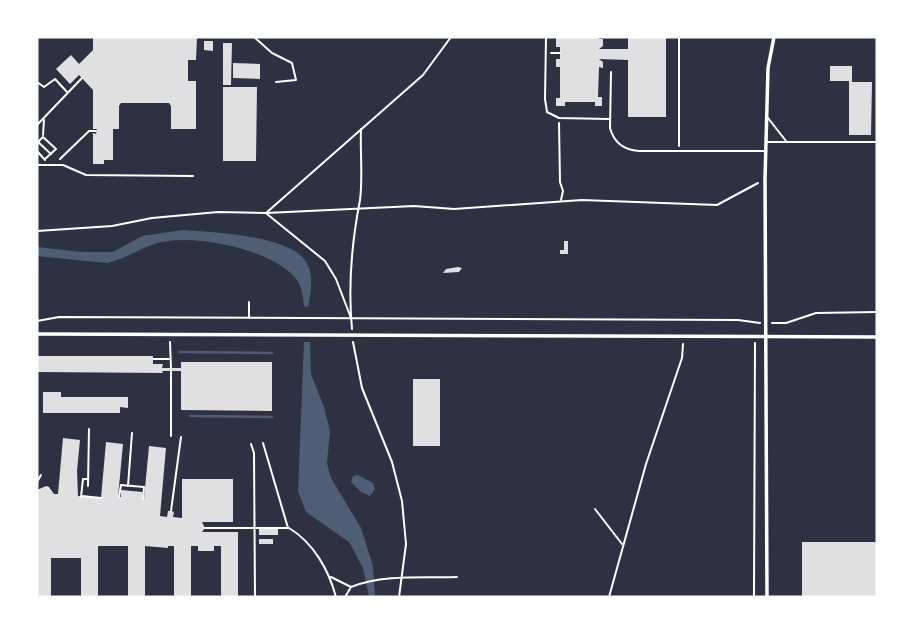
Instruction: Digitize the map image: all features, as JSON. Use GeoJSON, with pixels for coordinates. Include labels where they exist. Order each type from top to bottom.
{"type":"FeatureCollection","features":[{"type":"Feature","properties":{"kind":"street"},"geometry":{"type":"LineString","coordinates":[[767,597],[765,142],[768,68],[774,37]]}},
{"type":"Feature","properties":{"kind":"street"},"geometry":{"type":"LineString","coordinates":[[37,334],[877,335]]}},
{"type":"Feature","properties":{"kind":"lane"},"geometry":{"type":"LineString","coordinates":[[546,37],[546,107],[550,114],[559,118],[610,119]]}},
{"type":"Feature","properties":{"kind":"lane"},"geometry":{"type":"LineString","coordinates":[[611,72],[610,119],[613,137],[626,149],[765,151]]}},
{"type":"Feature","properties":{"kind":"lane"},"geometry":{"type":"LineString","coordinates":[[766,115],[787,142]]}},
{"type":"Feature","properties":{"kind":"lane"},"geometry":{"type":"LineString","coordinates":[[765,142],[877,142]]}},
{"type":"Feature","properties":{"kind":"lane"},"geometry":{"type":"LineString","coordinates":[[37,165],[63,165],[86,175],[193,176]]}},
{"type":"Feature","properties":{"kind":"path"},"geometry":{"type":"LineString","coordinates":[[254,37],[272,53],[292,63],[296,80],[276,82]]}},
{"type":"Feature","properties":{"kind":"path"},"geometry":{"type":"LineString","coordinates":[[266,213],[423,75],[451,37]]}},
{"type":"Feature","properties":{"kind":"path"},"geometry":{"type":"LineString","coordinates":[[679,37],[679,151]]}},
{"type":"Feature","properties":{"kind":"path"},"geometry":{"type":"LineString","coordinates":[[546,53],[560,53]]}},
{"type":"Feature","properties":{"kind":"path"},"geometry":{"type":"LineString","coordinates":[[37,125],[82,78]]}},
{"type":"Feature","properties":{"kind":"path"},"geometry":{"type":"LineString","coordinates":[[37,82],[44,87],[55,79],[68,93]]}},
{"type":"Feature","properties":{"kind":"path"},"geometry":{"type":"LineString","coordinates":[[45,118],[43,136],[37,142],[51,154]]}},
{"type":"Feature","properties":{"kind":"path"},"geometry":{"type":"LineString","coordinates":[[559,118],[558,159],[563,191],[561,201]]}},
{"type":"Feature","properties":{"kind":"path"},"geometry":{"type":"LineString","coordinates":[[361,128],[351,319],[362,388],[399,486],[405,532],[399,597]]}},
{"type":"Feature","properties":{"kind":"path"},"geometry":{"type":"LineString","coordinates":[[55,165],[89,131],[96,131]]}},
{"type":"Feature","properties":{"kind":"path"},"geometry":{"type":"LineString","coordinates":[[43,136],[56,149],[46,159],[45,165]]}},
{"type":"Feature","properties":{"kind":"path"},"geometry":{"type":"LineString","coordinates":[[37,151],[46,159]]}},
{"type":"Feature","properties":{"kind":"path"},"geometry":{"type":"LineString","coordinates":[[37,230],[112,226],[152,218],[218,212],[266,213],[414,206],[454,209],[582,200],[717,205],[765,179]]}},
{"type":"Feature","properties":{"kind":"path"},"geometry":{"type":"LineString","coordinates":[[266,213],[325,261],[336,279],[351,319]]}},
{"type":"Feature","properties":{"kind":"path"},"geometry":{"type":"LineString","coordinates":[[249,302],[249,318]]}},
{"type":"Feature","properties":{"kind":"path"},"geometry":{"type":"LineString","coordinates":[[37,321],[59,317],[738,320],[786,323],[816,313],[877,312]]}},
{"type":"Feature","properties":{"kind":"path"},"geometry":{"type":"LineString","coordinates":[[170,334],[171,436]]}},
{"type":"Feature","properties":{"kind":"path"},"geometry":{"type":"LineString","coordinates":[[608,597],[650,451],[682,358],[683,336]]}},
{"type":"Feature","properties":{"kind":"path"},"geometry":{"type":"LineString","coordinates":[[754,597],[755,336]]}},
{"type":"Feature","properties":{"kind":"path"},"geometry":{"type":"LineString","coordinates":[[153,359],[170,359]]}},
{"type":"Feature","properties":{"kind":"path"},"geometry":{"type":"LineString","coordinates":[[88,486],[89,429]]}},
{"type":"Feature","properties":{"kind":"path"},"geometry":{"type":"LineString","coordinates":[[128,486],[132,433]]}},
{"type":"Feature","properties":{"kind":"path"},"geometry":{"type":"LineString","coordinates":[[171,512],[181,438]]}},
{"type":"Feature","properties":{"kind":"path"},"geometry":{"type":"LineString","coordinates":[[264,443],[288,528]]}},
{"type":"Feature","properties":{"kind":"path"},"geometry":{"type":"LineString","coordinates":[[251,444],[254,453],[256,597]]}},
{"type":"Feature","properties":{"kind":"path"},"geometry":{"type":"LineString","coordinates":[[37,482],[41,475]]}},
{"type":"Feature","properties":{"kind":"path"},"geometry":{"type":"LineString","coordinates":[[88,479],[83,479],[81,496],[101,498]]}},
{"type":"Feature","properties":{"kind":"path"},"geometry":{"type":"LineString","coordinates":[[119,497],[121,485],[144,488],[143,499]]}},
{"type":"Feature","properties":{"kind":"path"},"geometry":{"type":"LineString","coordinates":[[595,509],[623,545]]}},
{"type":"Feature","properties":{"kind":"path"},"geometry":{"type":"LineString","coordinates":[[205,528],[288,528],[304,540],[331,576],[336,597]]}},
{"type":"Feature","properties":{"kind":"path"},"geometry":{"type":"LineString","coordinates":[[331,576],[351,587]]}},
{"type":"Feature","properties":{"kind":"path"},"geometry":{"type":"LineString","coordinates":[[345,597],[351,587],[359,583],[402,578],[457,577]]}},
{"type":"Feature","properties":{"kind":"water"},"geometry":{"type":"Polygon","coordinates":[[[182,230],[247,236],[295,251],[304,259],[310,270],[308,307],[304,306],[299,283],[286,269],[254,253],[214,243],[195,240],[162,242],[107,263],[37,256],[37,247],[81,252],[113,252],[142,236],[182,230]]]}},
{"type":"Feature","properties":{"kind":"water"},"geometry":{"type":"Polygon","coordinates":[[[304,342],[310,342],[311,374],[330,431],[327,463],[331,478],[361,528],[373,566],[375,597],[369,597],[363,568],[349,542],[306,512],[298,491],[304,342]]]}},
{"type":"Feature","properties":{"kind":"water"},"geometry":{"type":"Polygon","coordinates":[[[358,475],[373,483],[375,489],[370,496],[361,492],[351,482],[353,476],[358,475]]]}},
{"type":"Feature","properties":{"kind":"building"},"geometry":{"type":"Polygon","coordinates":[[[93,37],[197,37],[196,60],[188,60],[188,81],[196,81],[196,129],[171,129],[169,103],[121,103],[119,129],[113,129],[113,160],[104,160],[104,164],[93,164],[93,133],[96,134],[97,129],[93,129],[93,90],[79,75],[70,84],[56,69],[71,55],[79,64],[93,50],[93,37]]]}},
{"type":"Feature","properties":{"kind":"building"},"geometry":{"type":"Polygon","coordinates":[[[599,37],[603,39],[603,46],[599,49],[628,49],[628,37],[666,37],[666,117],[628,117],[628,60],[599,59],[603,62],[603,68],[599,67],[598,97],[602,97],[602,106],[595,106],[595,102],[565,102],[565,106],[556,106],[556,98],[560,98],[560,67],[556,67],[556,59],[560,59],[560,47],[556,47],[556,38],[599,37]]]}},
{"type":"Feature","properties":{"kind":"building"},"geometry":{"type":"Polygon","coordinates":[[[204,41],[213,41],[213,51],[204,50],[204,41]]]}},
{"type":"Feature","properties":{"kind":"building"},"geometry":{"type":"Polygon","coordinates":[[[223,43],[232,43],[231,85],[223,85],[223,43]]]}},
{"type":"Feature","properties":{"kind":"building"},"geometry":{"type":"Polygon","coordinates":[[[233,63],[260,64],[260,79],[233,78],[233,63]]]}},
{"type":"Feature","properties":{"kind":"building"},"geometry":{"type":"Polygon","coordinates":[[[830,66],[852,66],[852,82],[872,82],[871,135],[849,135],[849,81],[830,81],[830,66]]]}},
{"type":"Feature","properties":{"kind":"building"},"geometry":{"type":"Polygon","coordinates":[[[223,87],[257,87],[256,161],[223,161],[223,87]]]}},
{"type":"Feature","properties":{"kind":"building"},"geometry":{"type":"Polygon","coordinates":[[[564,241],[568,241],[568,254],[560,254],[560,250],[564,250],[564,241]]]}},
{"type":"Feature","properties":{"kind":"building"},"geometry":{"type":"Polygon","coordinates":[[[462,268],[459,272],[443,273],[446,269],[462,268]]]}},
{"type":"Feature","properties":{"kind":"building"},"geometry":{"type":"Polygon","coordinates":[[[37,356],[153,356],[153,364],[163,364],[162,368],[181,368],[181,362],[272,362],[272,411],[181,410],[181,371],[37,372],[37,356]]]}},
{"type":"Feature","properties":{"kind":"building"},"geometry":{"type":"Polygon","coordinates":[[[413,379],[440,379],[440,446],[413,446],[413,379]]]}},
{"type":"Feature","properties":{"kind":"building"},"geometry":{"type":"Polygon","coordinates":[[[43,392],[61,392],[61,397],[128,397],[128,408],[120,407],[120,413],[43,413],[43,392]]]}},
{"type":"Feature","properties":{"kind":"building"},"geometry":{"type":"Polygon","coordinates":[[[63,438],[80,440],[78,496],[101,498],[106,442],[123,444],[118,497],[121,497],[121,490],[143,492],[144,499],[149,446],[166,448],[160,516],[167,517],[168,511],[171,511],[174,512],[173,517],[182,518],[182,479],[233,479],[233,522],[202,522],[205,528],[202,532],[238,532],[238,597],[221,597],[221,546],[214,546],[214,551],[198,551],[198,546],[191,546],[191,597],[174,597],[174,546],[145,546],[145,597],[128,597],[128,546],[98,546],[98,597],[81,597],[81,558],[51,558],[51,597],[37,597],[37,490],[46,486],[54,494],[58,494],[63,438]]]}},
{"type":"Feature","properties":{"kind":"building"},"geometry":{"type":"Polygon","coordinates":[[[259,529],[278,529],[278,535],[259,535],[259,529]]]}},
{"type":"Feature","properties":{"kind":"building"},"geometry":{"type":"Polygon","coordinates":[[[259,539],[273,539],[273,544],[259,544],[259,539]]]}},
{"type":"Feature","properties":{"kind":"building"},"geometry":{"type":"Polygon","coordinates":[[[802,542],[877,542],[877,597],[802,597],[802,542]]]}},
{"type":"Feature","properties":{"kind":"waterway"},"geometry":{"type":"LineString","coordinates":[[180,352],[272,353]]}},
{"type":"Feature","properties":{"kind":"waterway"},"geometry":{"type":"LineString","coordinates":[[190,416],[272,417]]}}]}
